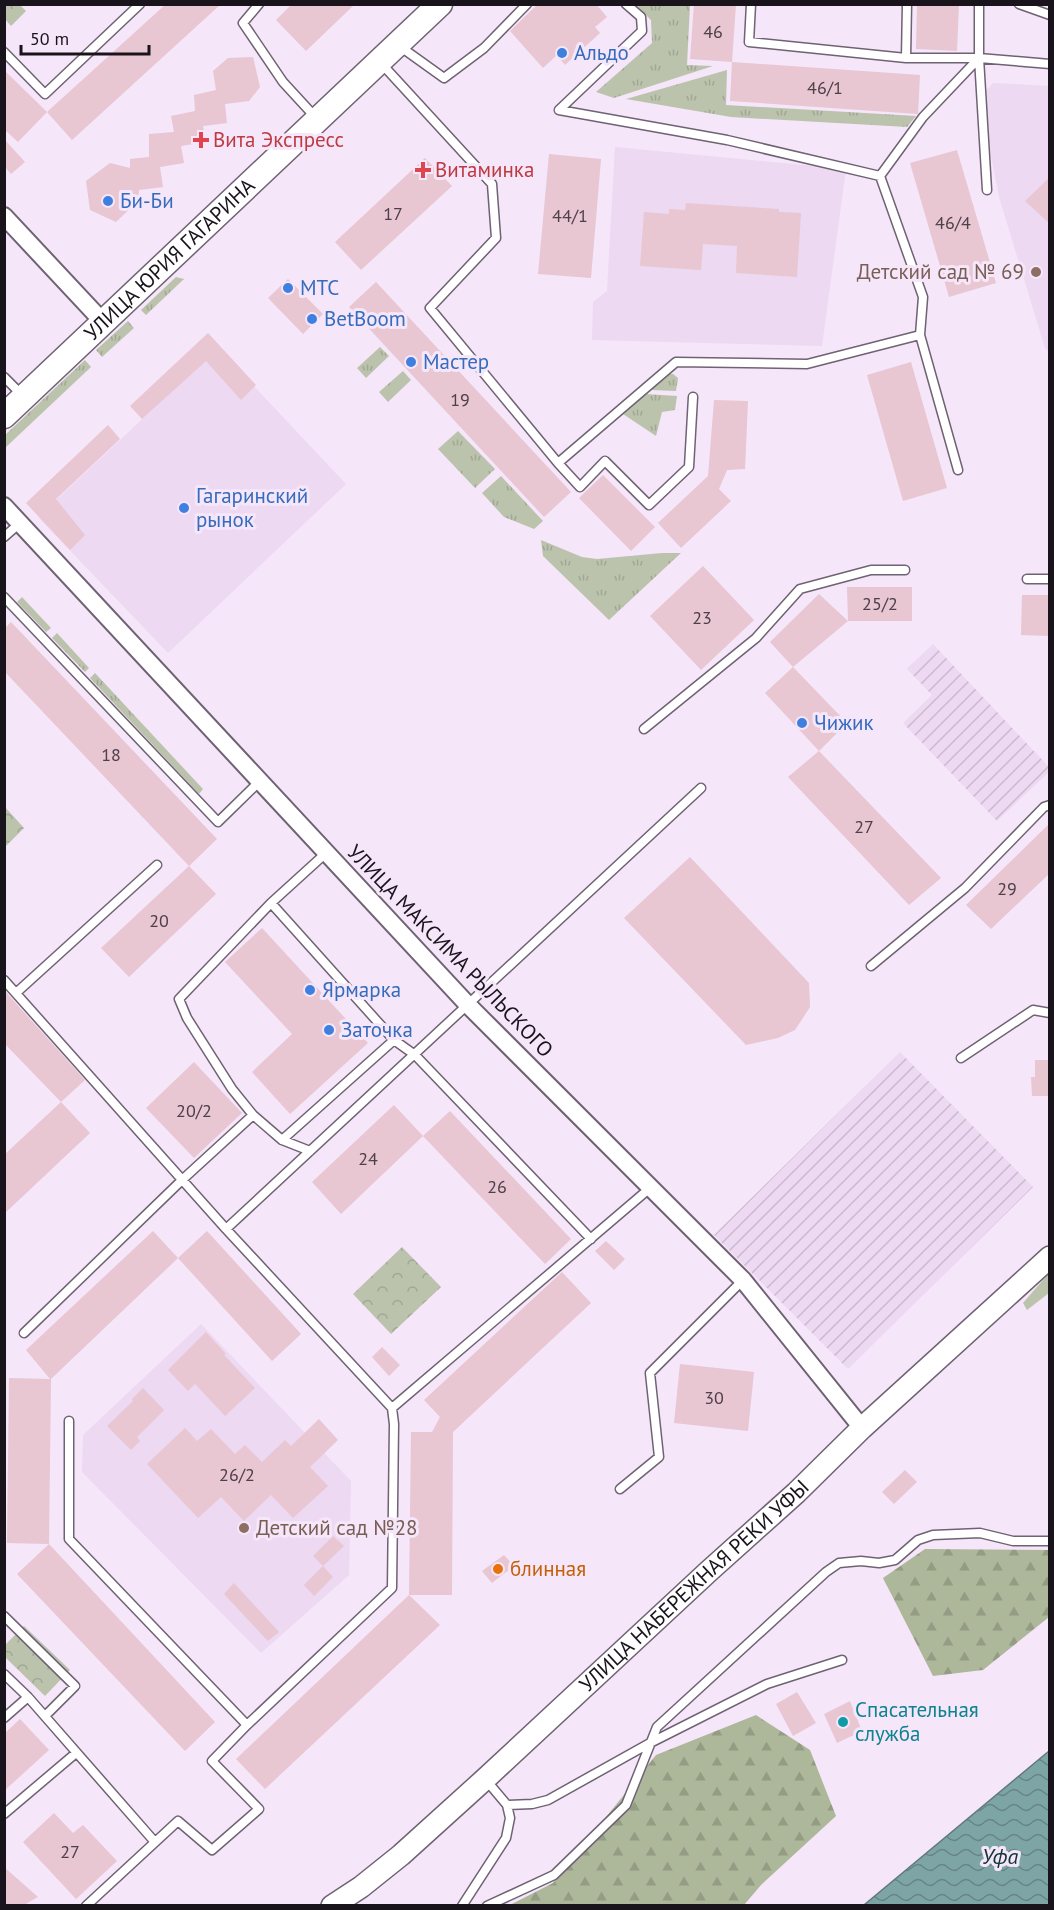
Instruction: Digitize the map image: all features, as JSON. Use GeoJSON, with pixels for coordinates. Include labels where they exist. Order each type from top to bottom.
{"type":"FeatureCollection","features":[{"type":"Feature","properties":{"kind":"main road","name":"УЛИЦА ЮРИЯ ГАГАРИНА"},"geometry":{"type":"LineString","coordinates":[[4,416],[440,4]]}},
{"type":"Feature","properties":{"kind":"street"},"geometry":{"type":"LineString","coordinates":[[4,216],[105,322]]}},
{"type":"Feature","properties":{"kind":"street","name":"УЛИЦА МАКСИМА РЫЛЬСКОГО"},"geometry":{"type":"LineString","coordinates":[[4,506],[468,1005],[743,1280],[862,1428]]}},
{"type":"Feature","properties":{"kind":"street","name":"УЛИЦА НАБЕРЕЖНАЯ РЕКИ УФЫ"},"geometry":{"type":"LineString","coordinates":[[332,1905],[361,1887],[401,1855],[1050,1257]]}},
{"type":"Feature","properties":{"kind":"lane"},"geometry":{"type":"LineString","coordinates":[[4,52],[45,94],[140,4]]}},
{"type":"Feature","properties":{"kind":"lane"},"geometry":{"type":"LineString","coordinates":[[260,4],[243,23],[283,82],[318,119]]}},
{"type":"Feature","properties":{"kind":"lane"},"geometry":{"type":"LineString","coordinates":[[398,45],[444,78],[484,48],[527,4]]}},
{"type":"Feature","properties":{"kind":"lane"},"geometry":{"type":"LineString","coordinates":[[626,4],[641,17],[642,31],[559,110],[727,140],[880,176]]}},
{"type":"Feature","properties":{"kind":"lane"},"geometry":{"type":"LineString","coordinates":[[751,4],[748,42],[906,58],[979,58],[1050,64]]}},
{"type":"Feature","properties":{"kind":"lane"},"geometry":{"type":"LineString","coordinates":[[906,58],[907,4]]}},
{"type":"Feature","properties":{"kind":"lane"},"geometry":{"type":"LineString","coordinates":[[979,4],[979,58],[987,190]]}},
{"type":"Feature","properties":{"kind":"lane"},"geometry":{"type":"LineString","coordinates":[[1019,4],[1050,15]]}},
{"type":"Feature","properties":{"kind":"lane"},"geometry":{"type":"LineString","coordinates":[[880,176],[923,117],[979,58]]}},
{"type":"Feature","properties":{"kind":"lane"},"geometry":{"type":"LineString","coordinates":[[380,62],[492,184],[496,238],[430,308],[580,487],[605,461],[649,505],[689,467],[693,397]]}},
{"type":"Feature","properties":{"kind":"lane"},"geometry":{"type":"LineString","coordinates":[[880,176],[923,297],[920,335],[958,470]]}},
{"type":"Feature","properties":{"kind":"lane"},"geometry":{"type":"LineString","coordinates":[[558,463],[676,362],[807,364],[920,335]]}},
{"type":"Feature","properties":{"kind":"lane"},"geometry":{"type":"LineString","coordinates":[[4,377],[24,398]]}},
{"type":"Feature","properties":{"kind":"lane"},"geometry":{"type":"LineString","coordinates":[[4,537],[20,523]]}},
{"type":"Feature","properties":{"kind":"lane"},"geometry":{"type":"LineString","coordinates":[[644,729],[756,638],[801,589],[871,570],[905,570]]}},
{"type":"Feature","properties":{"kind":"lane"},"geometry":{"type":"LineString","coordinates":[[1027,579],[1050,579]]}},
{"type":"Feature","properties":{"kind":"lane"},"geometry":{"type":"LineString","coordinates":[[4,597],[218,822],[259,782]]}},
{"type":"Feature","properties":{"kind":"lane"},"geometry":{"type":"LineString","coordinates":[[226,1229],[701,788]]}},
{"type":"Feature","properties":{"kind":"lane"},"geometry":{"type":"LineString","coordinates":[[871,966],[965,888],[1044,807],[1050,805]]}},
{"type":"Feature","properties":{"kind":"lane"},"geometry":{"type":"LineString","coordinates":[[310,1151],[282,1140],[252,1115],[232,1089],[187,1018],[179,999],[271,903],[326,853]]}},
{"type":"Feature","properties":{"kind":"lane"},"geometry":{"type":"LineString","coordinates":[[16,993],[157,865]]}},
{"type":"Feature","properties":{"kind":"lane"},"geometry":{"type":"LineString","coordinates":[[271,903],[394,1040],[415,1055],[591,1239]]}},
{"type":"Feature","properties":{"kind":"lane"},"geometry":{"type":"LineString","coordinates":[[4,980],[226,1229],[393,1408],[393,1588],[247,1725],[212,1761],[260,1809],[212,1850],[178,1821],[86,1905]]}},
{"type":"Feature","properties":{"kind":"lane"},"geometry":{"type":"LineString","coordinates":[[961,1058],[1033,1010],[1050,1012]]}},
{"type":"Feature","properties":{"kind":"lane"},"geometry":{"type":"LineString","coordinates":[[282,1140],[394,1040]]}},
{"type":"Feature","properties":{"kind":"lane"},"geometry":{"type":"LineString","coordinates":[[24,1333],[252,1115]]}},
{"type":"Feature","properties":{"kind":"lane"},"geometry":{"type":"LineString","coordinates":[[393,1408],[650,1188]]}},
{"type":"Feature","properties":{"kind":"lane"},"geometry":{"type":"LineString","coordinates":[[620,1489],[659,1457],[650,1373],[743,1280]]}},
{"type":"Feature","properties":{"kind":"lane"},"geometry":{"type":"LineString","coordinates":[[69,1421],[69,1539],[247,1725]]}},
{"type":"Feature","properties":{"kind":"lane"},"geometry":{"type":"LineString","coordinates":[[487,1905],[554,1875],[626,1804],[657,1727],[826,1572],[839,1563],[861,1561],[879,1563],[895,1560],[918,1540],[933,1535],[980,1533],[1012,1541],[1050,1541]]}},
{"type":"Feature","properties":{"kind":"lane"},"geometry":{"type":"LineString","coordinates":[[4,1616],[75,1686],[45,1716]]}},
{"type":"Feature","properties":{"kind":"lane"},"geometry":{"type":"LineString","coordinates":[[507,1805],[532,1804],[548,1800],[651,1743],[767,1684],[842,1660]]}},
{"type":"Feature","properties":{"kind":"lane"},"geometry":{"type":"LineString","coordinates":[[4,1674],[28,1697],[154,1841]]}},
{"type":"Feature","properties":{"kind":"lane"},"geometry":{"type":"LineString","coordinates":[[4,1718],[28,1697]]}},
{"type":"Feature","properties":{"kind":"lane"},"geometry":{"type":"LineString","coordinates":[[4,1814],[76,1753]]}},
{"type":"Feature","properties":{"kind":"lane"},"geometry":{"type":"LineString","coordinates":[[462,1905],[506,1838],[510,1818],[507,1805],[485,1779]]}},
{"type":"Feature","properties":{"kind":"shaded area","name":"Детский сад № 69"},"geometry":{"type":"Polygon","coordinates":[[[993,83],[1049,86],[1049,352],[1045,348],[999,197],[980,98],[993,83]]]}},
{"type":"Feature","properties":{"kind":"shaded area"},"geometry":{"type":"Polygon","coordinates":[[[615,147],[846,169],[822,346],[592,340],[593,302],[607,291],[615,147]]]}},
{"type":"Feature","properties":{"kind":"shaded area","name":"Гагаринский рынок"},"geometry":{"type":"Polygon","coordinates":[[[218,348],[346,484],[168,653],[38,517],[218,348]]]}},
{"type":"Feature","properties":{"kind":"shaded area"},"geometry":{"type":"Polygon","coordinates":[[[933,644],[1049,767],[1049,772],[997,821],[903,723],[932,695],[907,669],[933,644]]]}},
{"type":"Feature","properties":{"kind":"shaded area"},"geometry":{"type":"Polygon","coordinates":[[[900,1052],[1033,1187],[848,1369],[714,1235],[900,1052]]]}},
{"type":"Feature","properties":{"kind":"shaded area","name":"Детский сад №28"},"geometry":{"type":"Polygon","coordinates":[[[201,1324],[351,1481],[349,1575],[261,1653],[82,1472],[83,1435],[201,1324]]]}},
{"type":"Feature","properties":{"kind":"green space"},"geometry":{"type":"Polygon","coordinates":[[[5,4],[20,5],[26,11],[11,26],[5,19],[5,4]]]}},
{"type":"Feature","properties":{"kind":"green space"},"geometry":{"type":"Polygon","coordinates":[[[636,5],[690,5],[687,65],[713,66],[614,98],[596,92],[652,43],[651,20],[636,5]]]}},
{"type":"Feature","properties":{"kind":"green space"},"geometry":{"type":"Polygon","coordinates":[[[727,70],[726,105],[916,116],[907,127],[731,117],[626,99],[727,70]]]}},
{"type":"Feature","properties":{"kind":"green space"},"geometry":{"type":"Polygon","coordinates":[[[176,277],[184,279],[146,315],[141,310],[176,277]]]}},
{"type":"Feature","properties":{"kind":"green space"},"geometry":{"type":"Polygon","coordinates":[[[128,321],[134,328],[102,357],[96,350],[128,321]]]}},
{"type":"Feature","properties":{"kind":"green space"},"geometry":{"type":"Polygon","coordinates":[[[380,347],[389,356],[366,378],[357,368],[380,347]]]}},
{"type":"Feature","properties":{"kind":"green space"},"geometry":{"type":"Polygon","coordinates":[[[85,360],[91,367],[5,448],[5,435],[85,360]]]}},
{"type":"Feature","properties":{"kind":"green space"},"geometry":{"type":"Polygon","coordinates":[[[403,371],[411,380],[388,402],[379,392],[403,371]]]}},
{"type":"Feature","properties":{"kind":"green space"},"geometry":{"type":"Polygon","coordinates":[[[667,374],[673,374],[678,378],[676,391],[651,390],[667,374]]]}},
{"type":"Feature","properties":{"kind":"green space"},"geometry":{"type":"Polygon","coordinates":[[[646,394],[677,396],[675,410],[662,412],[656,436],[623,414],[646,394]]]}},
{"type":"Feature","properties":{"kind":"green space"},"geometry":{"type":"Polygon","coordinates":[[[458,431],[495,469],[475,488],[438,449],[458,431]]]}},
{"type":"Feature","properties":{"kind":"green space"},"geometry":{"type":"Polygon","coordinates":[[[501,476],[543,521],[534,529],[504,517],[482,493],[501,476]]]}},
{"type":"Feature","properties":{"kind":"green space"},"geometry":{"type":"Polygon","coordinates":[[[541,540],[582,557],[597,559],[681,553],[609,620],[543,556],[541,540]]]}},
{"type":"Feature","properties":{"kind":"green space"},"geometry":{"type":"Polygon","coordinates":[[[22,597],[51,628],[46,632],[17,602],[22,597]]]}},
{"type":"Feature","properties":{"kind":"green space"},"geometry":{"type":"Polygon","coordinates":[[[57,633],[89,668],[85,672],[52,638],[57,633]]]}},
{"type":"Feature","properties":{"kind":"green space"},"geometry":{"type":"Polygon","coordinates":[[[95,673],[203,789],[199,794],[90,678],[95,673]]]}},
{"type":"Feature","properties":{"kind":"green space"},"geometry":{"type":"Polygon","coordinates":[[[5,807],[24,828],[5,847],[5,807]]]}},
{"type":"Feature","properties":{"kind":"green space"},"geometry":{"type":"Polygon","coordinates":[[[402,1247],[441,1287],[391,1334],[353,1294],[402,1247]]]}},
{"type":"Feature","properties":{"kind":"green space"},"geometry":{"type":"Polygon","coordinates":[[[1049,1273],[1049,1293],[1027,1310],[1023,1303],[1049,1273]]]}},
{"type":"Feature","properties":{"kind":"green space"},"geometry":{"type":"Polygon","coordinates":[[[925,1549],[1049,1550],[1049,1617],[983,1670],[933,1676],[883,1578],[925,1549]]]}},
{"type":"Feature","properties":{"kind":"green space"},"geometry":{"type":"Polygon","coordinates":[[[24,1626],[70,1670],[45,1696],[5,1657],[4,1646],[24,1626]]]}},
{"type":"Feature","properties":{"kind":"green space"},"geometry":{"type":"Polygon","coordinates":[[[756,1715],[810,1750],[836,1816],[761,1885],[744,1905],[508,1906],[553,1883],[656,1755],[756,1715]]]}},
{"type":"Feature","properties":{"kind":"water","name":"Уфа"},"geometry":{"type":"Polygon","coordinates":[[[1049,1751],[1049,1905],[864,1905],[1049,1751]]]}},
{"type":"Feature","properties":{"kind":"building"},"geometry":{"type":"Polygon","coordinates":[[[166,4],[221,4],[72,140],[47,112],[166,4]]]}},
{"type":"Feature","properties":{"kind":"building"},"geometry":{"type":"Polygon","coordinates":[[[292,4],[355,4],[306,51],[276,20],[292,4]]]}},
{"type":"Feature","properties":{"kind":"building"},"geometry":{"type":"Polygon","coordinates":[[[538,4],[596,4],[607,17],[595,27],[600,33],[565,65],[557,55],[543,68],[510,31],[538,4]]]}},
{"type":"Feature","properties":{"kind":"building"},"geometry":{"type":"Polygon","coordinates":[[[694,4],[736,4],[732,62],[690,59],[694,4]]]}},
{"type":"Feature","properties":{"kind":"building"},"geometry":{"type":"Polygon","coordinates":[[[917,4],[959,4],[957,51],[916,49],[917,4]]]}},
{"type":"Feature","properties":{"kind":"building"},"geometry":{"type":"Polygon","coordinates":[[[253,57],[260,87],[249,101],[225,104],[227,123],[203,126],[206,142],[181,146],[184,163],[160,167],[163,187],[139,190],[138,201],[116,222],[90,210],[86,181],[110,163],[130,168],[130,159],[149,157],[149,134],[174,132],[171,116],[195,111],[194,95],[216,90],[213,71],[228,58],[253,57]]]}},
{"type":"Feature","properties":{"kind":"building"},"geometry":{"type":"Polygon","coordinates":[[[732,62],[920,75],[918,114],[730,101],[732,62]]]}},
{"type":"Feature","properties":{"kind":"building"},"geometry":{"type":"Polygon","coordinates":[[[4,70],[47,112],[18,142],[4,129],[4,70]]]}},
{"type":"Feature","properties":{"kind":"building"},"geometry":{"type":"Polygon","coordinates":[[[4,139],[25,162],[11,174],[4,166],[4,139]]]}},
{"type":"Feature","properties":{"kind":"building"},"geometry":{"type":"Polygon","coordinates":[[[957,150],[996,283],[949,297],[910,163],[957,150]]]}},
{"type":"Feature","properties":{"kind":"building"},"geometry":{"type":"Polygon","coordinates":[[[549,154],[601,159],[591,278],[538,274],[549,154]]]}},
{"type":"Feature","properties":{"kind":"building"},"geometry":{"type":"Polygon","coordinates":[[[425,158],[452,186],[361,270],[335,242],[425,158]]]}},
{"type":"Feature","properties":{"kind":"building"},"geometry":{"type":"Polygon","coordinates":[[[1050,177],[1050,224],[1025,201],[1050,177]]]}},
{"type":"Feature","properties":{"kind":"building"},"geometry":{"type":"Polygon","coordinates":[[[686,203],[779,209],[779,212],[801,213],[797,277],[736,273],[737,246],[703,244],[701,270],[640,266],[644,212],[669,214],[669,209],[685,210],[686,203]]]}},
{"type":"Feature","properties":{"kind":"building"},"geometry":{"type":"Polygon","coordinates":[[[288,279],[323,314],[303,334],[268,298],[288,279]]]}},
{"type":"Feature","properties":{"kind":"building"},"geometry":{"type":"Polygon","coordinates":[[[376,282],[571,492],[544,517],[349,307],[376,282]]]}},
{"type":"Feature","properties":{"kind":"building"},"geometry":{"type":"Polygon","coordinates":[[[208,333],[256,385],[241,400],[206,361],[142,419],[130,406],[208,333]]]}},
{"type":"Feature","properties":{"kind":"building"},"geometry":{"type":"Polygon","coordinates":[[[911,362],[947,488],[903,501],[867,375],[911,362]]]}},
{"type":"Feature","properties":{"kind":"building"},"geometry":{"type":"Polygon","coordinates":[[[714,400],[748,401],[745,469],[727,470],[719,489],[731,501],[681,548],[658,523],[708,476],[714,400]]]}},
{"type":"Feature","properties":{"kind":"building"},"geometry":{"type":"Polygon","coordinates":[[[108,425],[120,439],[56,499],[85,535],[70,550],[26,503],[108,425]]]}},
{"type":"Feature","properties":{"kind":"building"},"geometry":{"type":"Polygon","coordinates":[[[603,475],[655,527],[631,551],[579,498],[603,475]]]}},
{"type":"Feature","properties":{"kind":"building"},"geometry":{"type":"Polygon","coordinates":[[[703,566],[754,620],[701,670],[650,616],[703,566]]]}},
{"type":"Feature","properties":{"kind":"building"},"geometry":{"type":"Polygon","coordinates":[[[847,587],[912,587],[912,621],[848,621],[847,587]]]}},
{"type":"Feature","properties":{"kind":"building"},"geometry":{"type":"Polygon","coordinates":[[[819,594],[848,621],[793,667],[770,642],[819,594]]]}},
{"type":"Feature","properties":{"kind":"building"},"geometry":{"type":"Polygon","coordinates":[[[1022,595],[1050,595],[1050,636],[1021,635],[1022,595]]]}},
{"type":"Feature","properties":{"kind":"building"},"geometry":{"type":"Polygon","coordinates":[[[11,622],[217,839],[189,866],[4,671],[4,629],[11,622]]]}},
{"type":"Feature","properties":{"kind":"building"},"geometry":{"type":"Polygon","coordinates":[[[793,667],[847,723],[819,751],[765,693],[793,667]]]}},
{"type":"Feature","properties":{"kind":"building"},"geometry":{"type":"Polygon","coordinates":[[[819,751],[941,878],[909,905],[788,777],[819,751]]]}},
{"type":"Feature","properties":{"kind":"building"},"geometry":{"type":"Polygon","coordinates":[[[1050,823],[1050,873],[991,929],[966,905],[1050,823]]]}},
{"type":"Feature","properties":{"kind":"building"},"geometry":{"type":"Polygon","coordinates":[[[690,857],[809,983],[810,1007],[795,1030],[778,1038],[746,1045],[624,918],[690,857]]]}},
{"type":"Feature","properties":{"kind":"building"},"geometry":{"type":"Polygon","coordinates":[[[189,866],[216,894],[129,977],[101,948],[189,866]]]}},
{"type":"Feature","properties":{"kind":"building"},"geometry":{"type":"Polygon","coordinates":[[[262,928],[368,1043],[290,1114],[252,1072],[292,1034],[225,962],[262,928]]]}},
{"type":"Feature","properties":{"kind":"building"},"geometry":{"type":"Polygon","coordinates":[[[4,990],[85,1080],[61,1102],[4,1043],[4,990]]]}},
{"type":"Feature","properties":{"kind":"building"},"geometry":{"type":"Polygon","coordinates":[[[1035,1060],[1050,1060],[1050,1096],[1032,1096],[1031,1077],[1035,1077],[1035,1060]]]}},
{"type":"Feature","properties":{"kind":"building"},"geometry":{"type":"Polygon","coordinates":[[[194,1062],[242,1113],[194,1158],[146,1108],[194,1062]]]}},
{"type":"Feature","properties":{"kind":"building"},"geometry":{"type":"Polygon","coordinates":[[[61,1102],[90,1133],[4,1214],[4,1155],[61,1102]]]}},
{"type":"Feature","properties":{"kind":"building"},"geometry":{"type":"Polygon","coordinates":[[[394,1105],[423,1136],[341,1214],[312,1182],[394,1105]]]}},
{"type":"Feature","properties":{"kind":"building"},"geometry":{"type":"Polygon","coordinates":[[[450,1111],[571,1239],[545,1264],[423,1136],[450,1111]]]}},
{"type":"Feature","properties":{"kind":"building"},"geometry":{"type":"Polygon","coordinates":[[[153,1231],[178,1258],[51,1379],[49,1544],[7,1543],[9,1378],[50,1379],[26,1350],[153,1231]]]}},
{"type":"Feature","properties":{"kind":"building"},"geometry":{"type":"Polygon","coordinates":[[[207,1231],[301,1334],[272,1361],[178,1258],[207,1231]]]}},
{"type":"Feature","properties":{"kind":"building"},"geometry":{"type":"Polygon","coordinates":[[[606,1241],[625,1259],[614,1270],[595,1251],[606,1241]]]}},
{"type":"Feature","properties":{"kind":"building"},"geometry":{"type":"Polygon","coordinates":[[[562,1272],[591,1303],[453,1432],[452,1595],[409,1595],[411,1432],[432,1432],[440,1417],[424,1400],[562,1272]]]}},
{"type":"Feature","properties":{"kind":"building"},"geometry":{"type":"Polygon","coordinates":[[[206,1332],[255,1388],[225,1416],[195,1384],[188,1391],[168,1370],[206,1332]]]}},
{"type":"Feature","properties":{"kind":"building"},"geometry":{"type":"Polygon","coordinates":[[[382,1347],[400,1365],[389,1376],[372,1357],[382,1347]]]}},
{"type":"Feature","properties":{"kind":"building"},"geometry":{"type":"Polygon","coordinates":[[[680,1364],[754,1372],[748,1431],[674,1423],[680,1364]]]}},
{"type":"Feature","properties":{"kind":"building"},"geometry":{"type":"Polygon","coordinates":[[[143,1388],[164,1410],[137,1437],[140,1441],[131,1450],[107,1426],[143,1388]]]}},
{"type":"Feature","properties":{"kind":"building"},"geometry":{"type":"Polygon","coordinates":[[[319,1419],[338,1440],[310,1467],[328,1486],[293,1518],[271,1495],[244,1521],[221,1497],[198,1518],[147,1464],[185,1428],[197,1441],[211,1429],[235,1454],[245,1445],[262,1462],[285,1440],[291,1446],[319,1419]]]}},
{"type":"Feature","properties":{"kind":"building"},"geometry":{"type":"Polygon","coordinates":[[[905,1470],[917,1482],[894,1504],[882,1492],[905,1470]]]}},
{"type":"Feature","properties":{"kind":"building"},"geometry":{"type":"Polygon","coordinates":[[[333,1536],[344,1546],[323,1566],[313,1556],[333,1536]]]}},
{"type":"Feature","properties":{"kind":"building"},"geometry":{"type":"Polygon","coordinates":[[[49,1544],[215,1722],[185,1751],[17,1574],[49,1544]]]}},
{"type":"Feature","properties":{"kind":"building","name":"блинная"},"geometry":{"type":"Polygon","coordinates":[[[504,1555],[514,1566],[492,1583],[482,1571],[504,1555]]]}},
{"type":"Feature","properties":{"kind":"building"},"geometry":{"type":"Polygon","coordinates":[[[323,1566],[333,1577],[314,1596],[304,1585],[323,1566]]]}},
{"type":"Feature","properties":{"kind":"building"},"geometry":{"type":"Polygon","coordinates":[[[234,1583],[279,1632],[268,1641],[224,1594],[234,1583]]]}},
{"type":"Feature","properties":{"kind":"building"},"geometry":{"type":"Polygon","coordinates":[[[409,1595],[440,1625],[265,1789],[236,1759],[409,1595]]]}},
{"type":"Feature","properties":{"kind":"building","name":"Спасательная служба"},"geometry":{"type":"Polygon","coordinates":[[[797,1692],[816,1723],[793,1736],[776,1704],[797,1692]]]}},
{"type":"Feature","properties":{"kind":"building","name":"Спасательная служба"},"geometry":{"type":"Polygon","coordinates":[[[850,1701],[862,1731],[837,1743],[824,1714],[850,1701]]]}},
{"type":"Feature","properties":{"kind":"building"},"geometry":{"type":"Polygon","coordinates":[[[20,1719],[49,1750],[4,1791],[4,1734],[20,1719]]]}},
{"type":"Feature","properties":{"kind":"building"},"geometry":{"type":"Polygon","coordinates":[[[54,1813],[73,1833],[83,1825],[117,1861],[76,1899],[23,1842],[54,1813]]]}},
{"type":"Feature","properties":{"kind":"building"},"geometry":{"type":"Polygon","coordinates":[[[4,1867],[38,1897],[24,1905],[4,1905],[4,1867]]]}},
{"type":"Feature","properties":{"kind":"place","name":"Альдо"},"geometry":{"type":"Point","coordinates":[562,53]}},
{"type":"Feature","properties":{"kind":"place","name":"Вита Экспресс"},"geometry":{"type":"Point","coordinates":[201,140]}},
{"type":"Feature","properties":{"kind":"place","name":"Витаминка"},"geometry":{"type":"Point","coordinates":[423,170]}},
{"type":"Feature","properties":{"kind":"place","name":"Би-Би"},"geometry":{"type":"Point","coordinates":[108,201]}},
{"type":"Feature","properties":{"kind":"place","name":"Детский сад № 69"},"geometry":{"type":"Point","coordinates":[1036,272]}},
{"type":"Feature","properties":{"kind":"place","name":"МТС"},"geometry":{"type":"Point","coordinates":[288,288]}},
{"type":"Feature","properties":{"kind":"place","name":"BetBoom"},"geometry":{"type":"Point","coordinates":[312,319]}},
{"type":"Feature","properties":{"kind":"place","name":"Мастер"},"geometry":{"type":"Point","coordinates":[411,362]}},
{"type":"Feature","properties":{"kind":"place","name":"Гагаринский рынок"},"geometry":{"type":"Point","coordinates":[184,508]}},
{"type":"Feature","properties":{"kind":"place","name":"Чижик"},"geometry":{"type":"Point","coordinates":[802,723]}},
{"type":"Feature","properties":{"kind":"place","name":"Ярмарка"},"geometry":{"type":"Point","coordinates":[310,990]}},
{"type":"Feature","properties":{"kind":"place","name":"Заточка"},"geometry":{"type":"Point","coordinates":[329,1030]}},
{"type":"Feature","properties":{"kind":"place","name":"Детский сад №28"},"geometry":{"type":"Point","coordinates":[244,1528]}},
{"type":"Feature","properties":{"kind":"place","name":"блинная"},"geometry":{"type":"Point","coordinates":[498,1569]}},
{"type":"Feature","properties":{"kind":"place","name":"Спасательная служба"},"geometry":{"type":"Point","coordinates":[843,1722]}}]}
